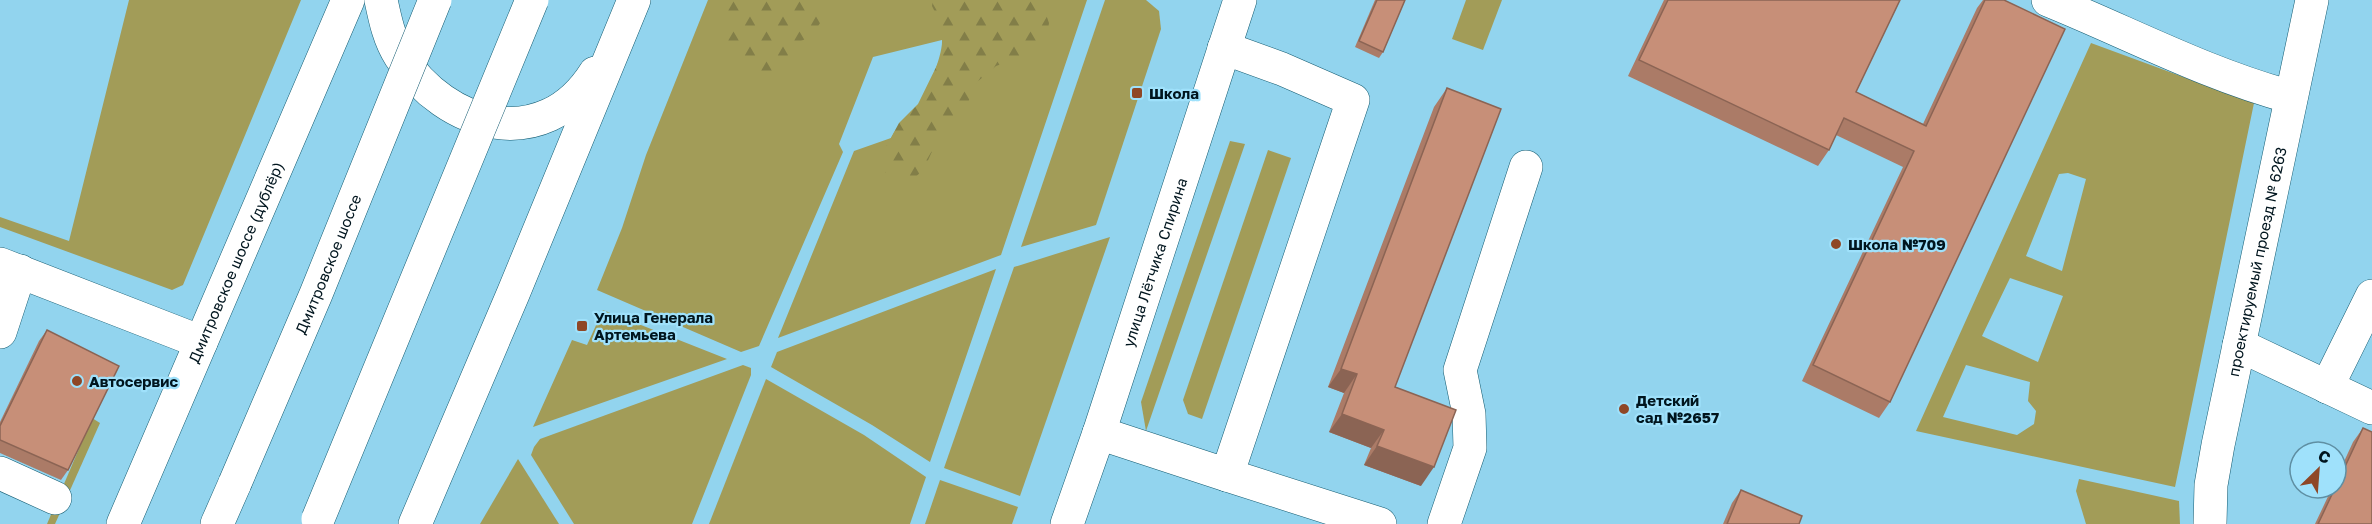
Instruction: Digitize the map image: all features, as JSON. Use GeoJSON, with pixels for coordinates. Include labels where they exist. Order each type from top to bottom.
{"type":"FeatureCollection","features":[{"type":"Feature","properties":{"kind":"main road","name":"Дмитровское шоссе (дублёр)"},"geometry":{"type":"LineString","coordinates":[[123,524],[348,0]]}},
{"type":"Feature","properties":{"kind":"main road"},"geometry":{"type":"LineString","coordinates":[[381,0],[387,28],[399,55],[418,81],[441,102],[464,114],[492,122],[516,124],[539,120],[559,112],[575,97],[593,76],[631,8]]}},
{"type":"Feature","properties":{"kind":"main road","name":"Дмитровское шоссе"},"geometry":{"type":"LineString","coordinates":[[216,524],[316,294],[435,0]]}},
{"type":"Feature","properties":{"kind":"main road"},"geometry":{"type":"LineString","coordinates":[[317,522],[532,0]]}},
{"type":"Feature","properties":{"kind":"main road","name":"улица Лётчика Спирина"},"geometry":{"type":"LineString","coordinates":[[1067,524],[1099,433],[1240,0]]}},
{"type":"Feature","properties":{"kind":"main road"},"geometry":{"type":"LineString","coordinates":[[2048,0],[2201,66],[2262,89],[2291,97]]}},
{"type":"Feature","properties":{"kind":"main road","name":"проектируемый проезд № 6263"},"geometry":{"type":"LineString","coordinates":[[2210,524],[2211,485],[2312,0]]}},
{"type":"Feature","properties":{"kind":"main road"},"geometry":{"type":"LineString","coordinates":[[415,524],[631,8]]}},
{"type":"Feature","properties":{"kind":"main road"},"geometry":{"type":"LineString","coordinates":[[1224,48],[1282,69],[1353,100],[1227,475]]}},
{"type":"Feature","properties":{"kind":"main road"},"geometry":{"type":"LineString","coordinates":[[1444,524],[1470,448],[1469,414],[1460,370],[1526,167]]}},
{"type":"Feature","properties":{"kind":"main road"},"geometry":{"type":"LineString","coordinates":[[0,332],[10,267],[201,342]]}},
{"type":"Feature","properties":{"kind":"main road"},"geometry":{"type":"LineString","coordinates":[[2327,387],[2372,296]]}},
{"type":"Feature","properties":{"kind":"main road"},"geometry":{"type":"LineString","coordinates":[[2239,345],[2372,408]]}},
{"type":"Feature","properties":{"kind":"main road"},"geometry":{"type":"LineString","coordinates":[[1099,433],[1380,524]]}},
{"type":"Feature","properties":{"kind":"main road"},"geometry":{"type":"LineString","coordinates":[[0,472],[55,498]]}},
{"type":"Feature","properties":{"kind":"green space"},"geometry":{"type":"Polygon","coordinates":[[[129,0],[301,0],[183,285],[172,290],[0,227],[0,217],[69,241],[129,0]]]}},
{"type":"Feature","properties":{"kind":"green space"},"geometry":{"type":"Polygon","coordinates":[[[708,0],[1087,0],[1001,255],[778,338],[854,151],[891,138],[900,124],[918,105],[934,74],[942,40],[873,57],[839,144],[843,152],[759,346],[741,352],[597,290],[622,228],[646,155],[708,0]]]}},
{"type":"Feature","properties":{"kind":"green space"},"geometry":{"type":"Polygon","coordinates":[[[731,0],[814,0],[825,15],[812,36],[790,46],[784,72],[759,80],[721,39],[731,0]]]}},
{"type":"Feature","properties":{"kind":"green space"},"geometry":{"type":"Polygon","coordinates":[[[933,0],[1041,0],[1049,23],[1045,48],[996,66],[977,82],[956,130],[935,145],[924,169],[906,186],[885,172],[886,147],[899,123],[918,104],[942,55],[944,30],[932,6],[933,0]]]}},
{"type":"Feature","properties":{"kind":"green space"},"geometry":{"type":"Polygon","coordinates":[[[1105,0],[1146,0],[1159,11],[1161,29],[1096,225],[1021,247],[1105,0]]]}},
{"type":"Feature","properties":{"kind":"green space"},"geometry":{"type":"Polygon","coordinates":[[[1466,0],[1502,0],[1483,50],[1452,39],[1466,0]]]}},
{"type":"Feature","properties":{"kind":"green space"},"geometry":{"type":"Polygon","coordinates":[[[2091,43],[2254,103],[2175,487],[1916,431],[2091,43]],[[2068,173],[2059,174],[2026,256],[2062,271],[2086,179],[2068,173]],[[2010,278],[1982,336],[2038,362],[2063,296],[2010,278]],[[1966,365],[1943,417],[2017,435],[2034,424],[2036,411],[2028,401],[2030,382],[1966,365]]]}},
{"type":"Feature","properties":{"kind":"green space"},"geometry":{"type":"Polygon","coordinates":[[[1230,141],[1245,144],[1146,431],[1141,402],[1230,141]]]}},
{"type":"Feature","properties":{"kind":"green space"},"geometry":{"type":"Polygon","coordinates":[[[1268,150],[1291,158],[1202,419],[1188,414],[1183,400],[1268,150]]]}},
{"type":"Feature","properties":{"kind":"green space"},"geometry":{"type":"Polygon","coordinates":[[[1110,237],[1020,496],[944,468],[1014,267],[1110,237]]]}},
{"type":"Feature","properties":{"kind":"green space"},"geometry":{"type":"Polygon","coordinates":[[[996,269],[930,462],[872,425],[771,367],[777,352],[996,269]]]}},
{"type":"Feature","properties":{"kind":"green space"},"geometry":{"type":"Polygon","coordinates":[[[603,310],[727,359],[533,427],[572,340],[587,345],[603,310]]]}},
{"type":"Feature","properties":{"kind":"green space"},"geometry":{"type":"Polygon","coordinates":[[[743,365],[751,368],[751,375],[692,524],[574,524],[531,455],[540,439],[743,365]]]}},
{"type":"Feature","properties":{"kind":"green space"},"geometry":{"type":"Polygon","coordinates":[[[766,379],[864,435],[926,477],[910,524],[709,524],[766,379]]]}},
{"type":"Feature","properties":{"kind":"green space"},"geometry":{"type":"Polygon","coordinates":[[[92,418],[100,423],[55,524],[47,524],[92,418]]]}},
{"type":"Feature","properties":{"kind":"green space"},"geometry":{"type":"Polygon","coordinates":[[[518,459],[559,524],[480,524],[518,459]]]}},
{"type":"Feature","properties":{"kind":"green space"},"geometry":{"type":"Polygon","coordinates":[[[2079,479],[2179,501],[2180,524],[2086,524],[2076,491],[2079,479]]]}},
{"type":"Feature","properties":{"kind":"green space"},"geometry":{"type":"Polygon","coordinates":[[[940,480],[1018,507],[1012,524],[925,524],[940,480]]]}},
{"type":"Feature","properties":{"kind":"building"},"geometry":{"type":"Polygon","coordinates":[[[1377,0],[1405,0],[1383,52],[1359,41],[1377,0]]]}},
{"type":"Feature","properties":{"kind":"building","name":"Школа №709"},"geometry":{"type":"Polygon","coordinates":[[[1668,0],[1900,0],[1856,92],[1926,126],[1985,0],[2004,0],[2065,29],[1890,402],[1813,365],[1914,151],[1844,118],[1829,150],[1639,60],[1668,0]]]}},
{"type":"Feature","properties":{"kind":"building"},"geometry":{"type":"Polygon","coordinates":[[[1447,88],[1501,109],[1395,387],[1456,410],[1434,467],[1377,446],[1384,430],[1342,414],[1357,374],[1341,369],[1447,88]]]}},
{"type":"Feature","properties":{"kind":"building"},"geometry":{"type":"Polygon","coordinates":[[[47,330],[119,366],[68,470],[0,440],[0,426],[47,330]]]}},
{"type":"Feature","properties":{"kind":"building"},"geometry":{"type":"Polygon","coordinates":[[[2363,428],[2372,432],[2372,524],[2318,524],[2329,500],[2348,500],[2348,460],[2363,428]]]}},
{"type":"Feature","properties":{"kind":"building"},"geometry":{"type":"Polygon","coordinates":[[[1741,490],[1802,516],[1799,524],[1727,524],[1741,490]]]}},
{"type":"Feature","properties":{"kind":"place","name":"Школа"},"geometry":{"type":"Point","coordinates":[1137,93]}},
{"type":"Feature","properties":{"kind":"place","name":"Школа №709"},"geometry":{"type":"Point","coordinates":[1836,244]}},
{"type":"Feature","properties":{"kind":"place","name":"Улица Генерала Артемьева"},"geometry":{"type":"Point","coordinates":[582,326]}},
{"type":"Feature","properties":{"kind":"place","name":"Автосервис"},"geometry":{"type":"Point","coordinates":[77,381]}},
{"type":"Feature","properties":{"kind":"place","name":"Детский сад №2657"},"geometry":{"type":"Point","coordinates":[1624,409]}}]}
